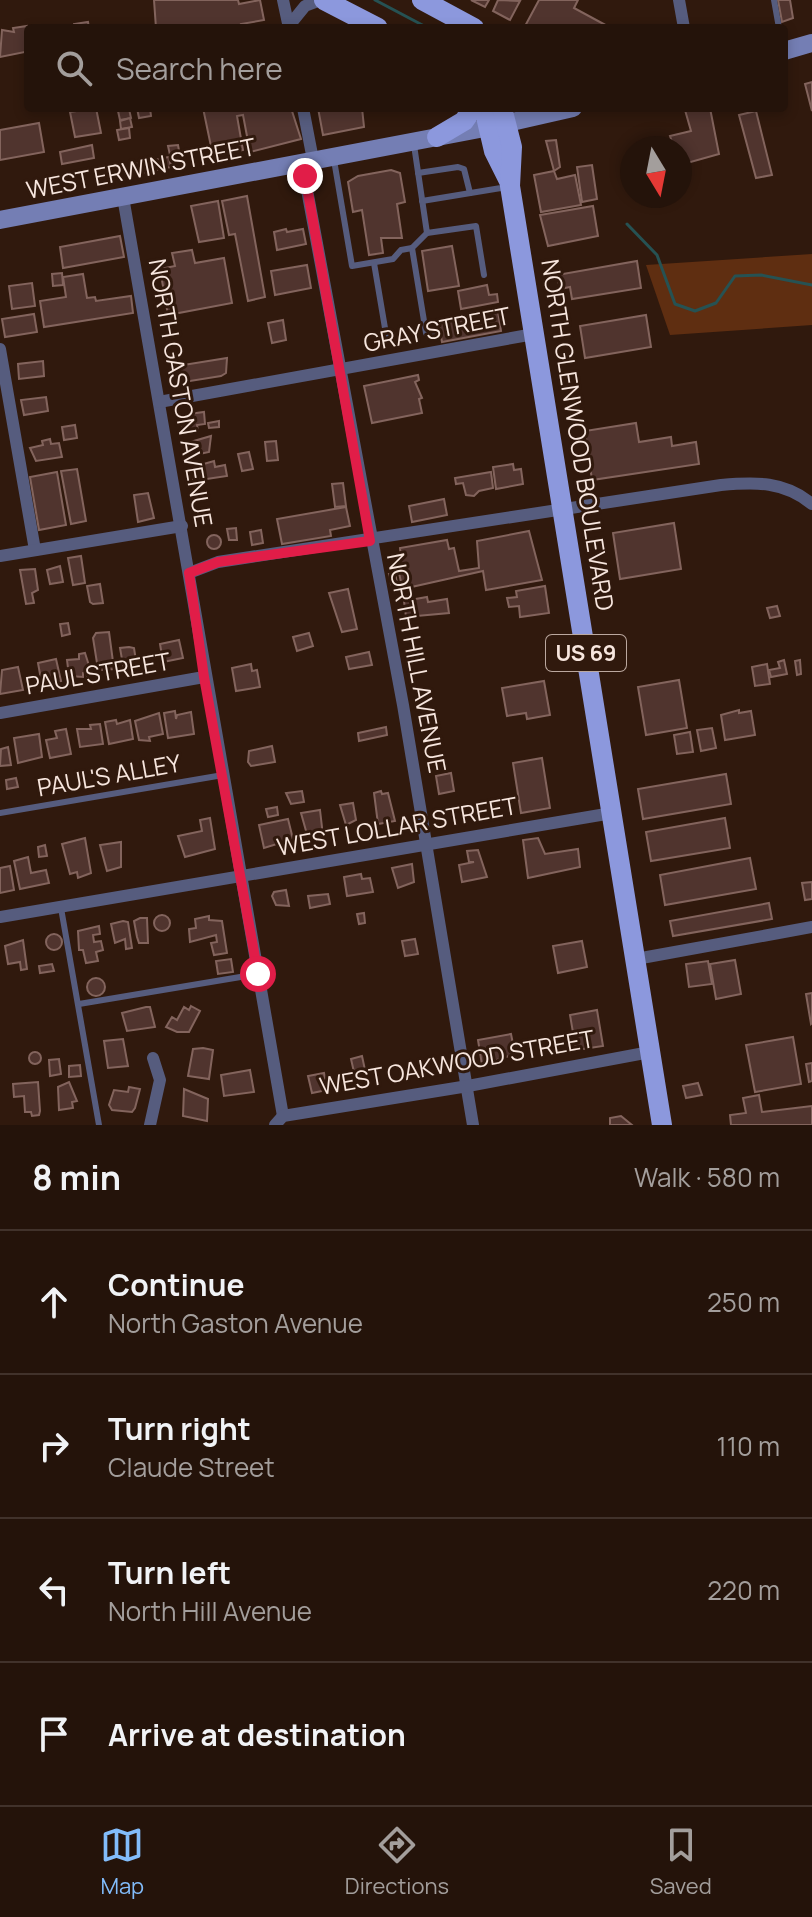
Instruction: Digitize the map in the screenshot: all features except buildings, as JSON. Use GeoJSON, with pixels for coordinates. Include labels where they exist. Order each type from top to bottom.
{"type":"FeatureCollection","features":[{"type":"Feature","properties":{"kind":"main road"},"geometry":{"type":"LineString","coordinates":[[323,0],[370,24]]}},
{"type":"Feature","properties":{"kind":"main road"},"geometry":{"type":"LineString","coordinates":[[422,0],[470,24]]}},
{"type":"Feature","properties":{"kind":"main road"},"geometry":{"type":"LineString","coordinates":[[788,50],[812,43]]}},
{"type":"Feature","properties":{"kind":"main road"},"geometry":{"type":"LineString","coordinates":[[437,137],[464,121],[470,112]]}},
{"type":"Feature","properties":{"kind":"main road","name":"WEST ERWIN STREET"},"geometry":{"type":"LineString","coordinates":[[0,220],[437,137],[496,117],[539,112]]}},
{"type":"Feature","properties":{"kind":"main road","name":"NORTH GLENWOOD BOULEVARD"},"geometry":{"type":"LineString","coordinates":[[496,117],[512,147],[510,183],[662,1125]]}},
{"type":"Feature","properties":{"kind":"street"},"geometry":{"type":"LineString","coordinates":[[283,0],[287,24]]}},
{"type":"Feature","properties":{"kind":"street"},"geometry":{"type":"LineString","coordinates":[[291,24],[305,6],[323,0]]}},
{"type":"Feature","properties":{"kind":"street"},"geometry":{"type":"LineString","coordinates":[[679,0],[683,24]]}},
{"type":"Feature","properties":{"kind":"street","name":"NORTH HILL AVENUE"},"geometry":{"type":"LineString","coordinates":[[303,112],[339,372],[405,718],[473,1125]]}},
{"type":"Feature","properties":{"kind":"street","name":"NORTH GASTON AVENUE"},"geometry":{"type":"LineString","coordinates":[[123,197],[258,974],[279,1120]]}},
{"type":"Feature","properties":{"kind":"street","name":"GRAY STREET"},"geometry":{"type":"LineString","coordinates":[[159,402],[339,372],[534,334]]}},
{"type":"Feature","properties":{"kind":"street"},"geometry":{"type":"LineString","coordinates":[[0,349],[4,399],[35,550]]}},
{"type":"Feature","properties":{"kind":"street"},"geometry":{"type":"LineString","coordinates":[[189,573],[218,562],[721,485],[762,482],[797,492],[812,504]]}},
{"type":"Feature","properties":{"kind":"street"},"geometry":{"type":"LineString","coordinates":[[0,556],[182,526]]}},
{"type":"Feature","properties":{"kind":"street","name":"PAUL STREET"},"geometry":{"type":"LineString","coordinates":[[0,713],[204,677]]}},
{"type":"Feature","properties":{"kind":"street","name":"WEST LOLLAR STREET"},"geometry":{"type":"LineString","coordinates":[[0,917],[612,813]]}},
{"type":"Feature","properties":{"kind":"street"},"geometry":{"type":"LineString","coordinates":[[636,959],[812,927]]}},
{"type":"Feature","properties":{"kind":"street","name":"WEST OAKWOOD STREET"},"geometry":{"type":"LineString","coordinates":[[279,1120],[650,1052]]}},
{"type":"Feature","properties":{"kind":"street"},"geometry":{"type":"LineString","coordinates":[[150,1125],[160,1080],[153,1058]]}},
{"type":"Feature","properties":{"kind":"lane"},"geometry":{"type":"LineString","coordinates":[[774,0],[778,24]]}},
{"type":"Feature","properties":{"kind":"lane"},"geometry":{"type":"LineString","coordinates":[[413,141],[427,233]]}},
{"type":"Feature","properties":{"kind":"lane"},"geometry":{"type":"LineString","coordinates":[[333,156],[352,266],[393,259],[401,250],[412,248],[427,233],[476,226],[484,275]]}},
{"type":"Feature","properties":{"kind":"lane"},"geometry":{"type":"LineString","coordinates":[[418,173],[458,167],[464,169],[470,193]]}},
{"type":"Feature","properties":{"kind":"lane"},"geometry":{"type":"LineString","coordinates":[[422,201],[510,183]]}},
{"type":"Feature","properties":{"kind":"lane"},"geometry":{"type":"LineString","coordinates":[[412,248],[426,333],[436,331]]}},
{"type":"Feature","properties":{"kind":"lane"},"geometry":{"type":"LineString","coordinates":[[374,263],[386,334]]}},
{"type":"Feature","properties":{"kind":"lane","name":"PAUL'S ALLEY"},"geometry":{"type":"LineString","coordinates":[[0,813],[223,775]]}},
{"type":"Feature","properties":{"kind":"lane"},"geometry":{"type":"LineString","coordinates":[[61,907],[99,1125]]}},
{"type":"Feature","properties":{"kind":"lane"},"geometry":{"type":"LineString","coordinates":[[79,1004],[258,974]]}},
{"type":"Feature","properties":{"kind":"shaded area"},"geometry":{"type":"Polygon","coordinates":[[[812,254],[812,325],[670,335],[646,265],[812,254]]]}},
{"type":"Feature","properties":{"kind":"waterway"},"geometry":{"type":"LineString","coordinates":[[375,0],[420,24]]}},
{"type":"Feature","properties":{"kind":"waterway"},"geometry":{"type":"LineString","coordinates":[[627,224],[657,255],[675,304],[695,311],[716,303],[735,276],[761,275],[812,285]]}},
{"type":"Feature","properties":{"kind":"route"},"geometry":{"type":"LineString","coordinates":[[258,974],[204,677],[189,573],[218,562],[370,541],[305,176]]}}]}
